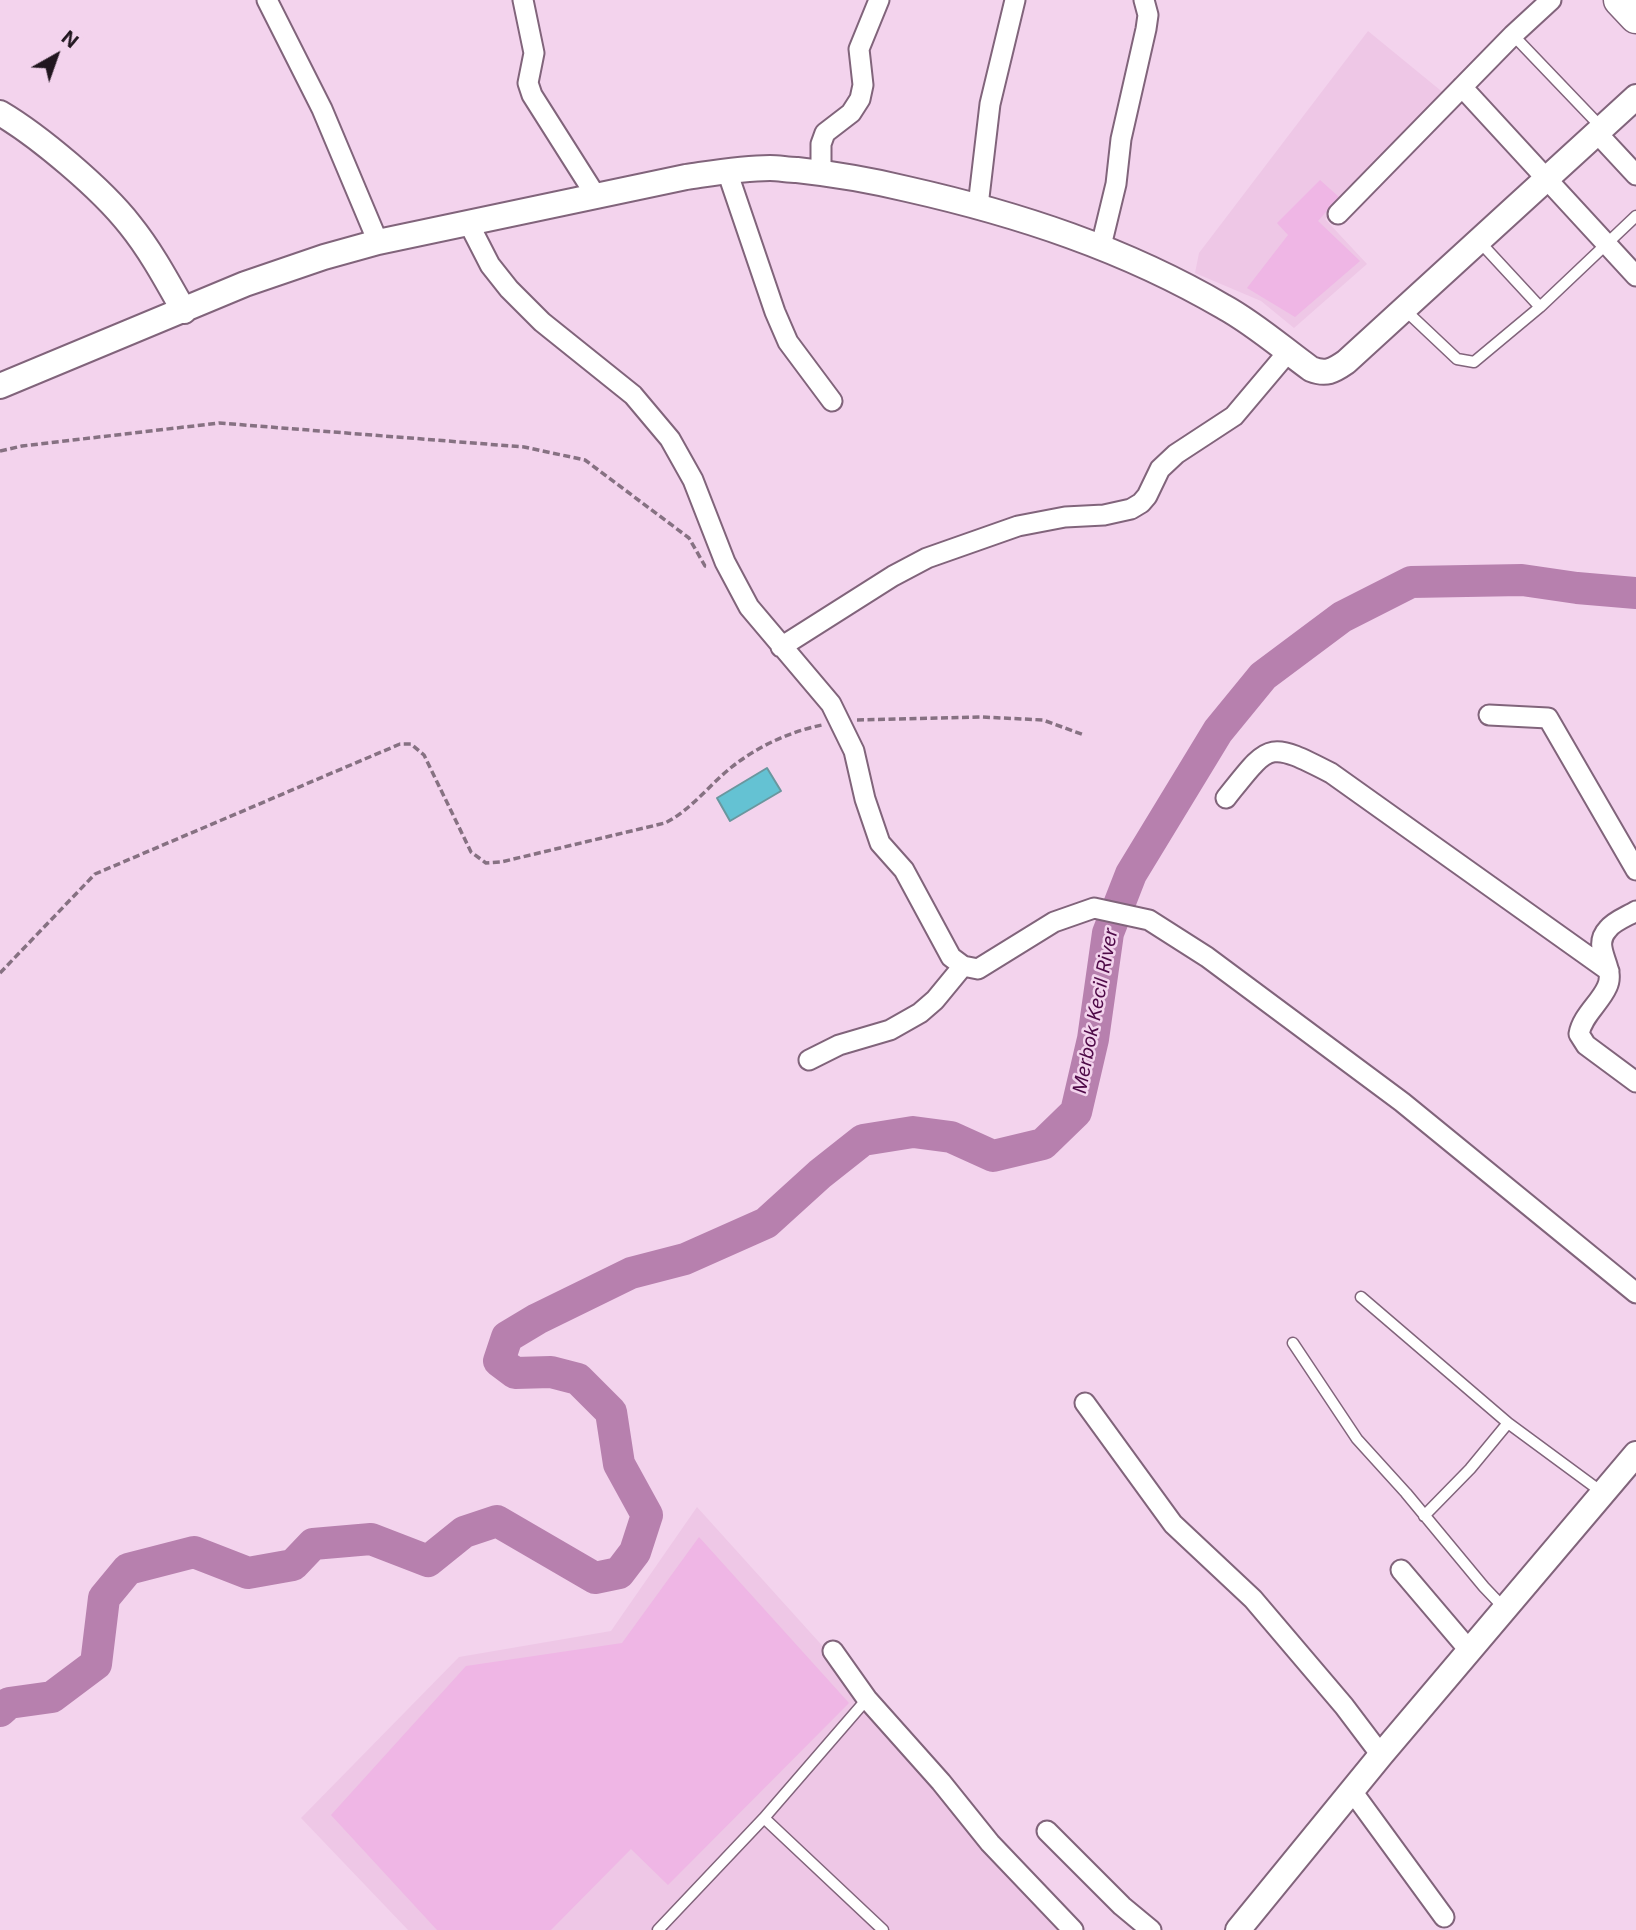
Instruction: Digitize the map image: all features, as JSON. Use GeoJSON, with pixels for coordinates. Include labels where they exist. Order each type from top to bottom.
{"type":"FeatureCollection","features":[{"type":"Feature","properties":{"kind":"main road"},"geometry":{"type":"LineString","coordinates":[[1620,0],[1636,17]]}},
{"type":"Feature","properties":{"kind":"street"},"geometry":{"type":"LineString","coordinates":[[267,0],[322,109],[378,242]]}},
{"type":"Feature","properties":{"kind":"street"},"geometry":{"type":"LineString","coordinates":[[523,0],[534,53],[527,83],[596,196]]}},
{"type":"Feature","properties":{"kind":"street"},"geometry":{"type":"LineString","coordinates":[[821,172],[821,144],[825,133],[852,113],[860,99],[863,85],[859,49],[879,0]]}},
{"type":"Feature","properties":{"kind":"street"},"geometry":{"type":"LineString","coordinates":[[978,206],[990,104],[1015,0]]}},
{"type":"Feature","properties":{"kind":"street"},"geometry":{"type":"LineString","coordinates":[[1101,246],[1116,184],[1121,138],[1146,30],[1148,15],[1144,0]]}},
{"type":"Feature","properties":{"kind":"street"},"geometry":{"type":"LineString","coordinates":[[1338,214],[1513,35],[1552,0]]}},
{"type":"Feature","properties":{"kind":"street"},"geometry":{"type":"LineString","coordinates":[[1462,87],[1636,276]]}},
{"type":"Feature","properties":{"kind":"street"},"geometry":{"type":"LineString","coordinates":[[0,386],[256,280],[324,257],[378,242],[596,196],[727,171],[772,167],[862,178],[978,206],[1056,229],[1101,246],[1223,306],[1247,320],[1311,369],[1329,372],[1346,362],[1636,97]]}},
{"type":"Feature","properties":{"kind":"street"},"geometry":{"type":"LineString","coordinates":[[0,113],[37,139],[110,203],[142,241],[184,311]]}},
{"type":"Feature","properties":{"kind":"street"},"geometry":{"type":"LineString","coordinates":[[1600,130],[1636,175]]}},
{"type":"Feature","properties":{"kind":"street"},"geometry":{"type":"LineString","coordinates":[[727,171],[775,312],[788,342],[832,401]]}},
{"type":"Feature","properties":{"kind":"street"},"geometry":{"type":"LineString","coordinates":[[469,224],[490,265],[517,297],[580,354],[633,395],[670,439],[693,480],[725,562],[749,607],[824,695],[841,721],[854,751],[865,799],[880,843],[904,870],[945,949],[963,966],[978,969],[985,966],[1054,922],[1094,908],[1149,920],[1207,957],[1402,1102],[1636,1293]]}},
{"type":"Feature","properties":{"kind":"street"},"geometry":{"type":"LineString","coordinates":[[781,647],[893,576],[927,558],[1018,526],[1132,509],[1147,496],[1160,469],[1176,454],[1234,416],[1288,352]]}},
{"type":"Feature","properties":{"kind":"street"},"geometry":{"type":"LineString","coordinates":[[1489,715],[1548,719],[1636,870]]}},
{"type":"Feature","properties":{"kind":"street"},"geometry":{"type":"LineString","coordinates":[[1226,799],[1257,760],[1267,753],[1277,750],[1301,758],[1331,773],[1609,971]]}},
{"type":"Feature","properties":{"kind":"street"},"geometry":{"type":"LineString","coordinates":[[1636,911],[1608,928],[1602,940],[1601,951],[1609,971],[1607,987],[1584,1019],[1579,1034],[1586,1045],[1636,1082]]}},
{"type":"Feature","properties":{"kind":"street"},"geometry":{"type":"LineString","coordinates":[[809,1060],[839,1045],[890,1030],[920,1013],[935,1000],[963,966]]}},
{"type":"Feature","properties":{"kind":"street"},"geometry":{"type":"LineString","coordinates":[[1085,1403],[1173,1524],[1252,1599],[1381,1755]]}},
{"type":"Feature","properties":{"kind":"street"},"geometry":{"type":"LineString","coordinates":[[1238,1930],[1381,1755],[1636,1454]]}},
{"type":"Feature","properties":{"kind":"street"},"geometry":{"type":"LineString","coordinates":[[1401,1570],[1469,1650]]}},
{"type":"Feature","properties":{"kind":"street"},"geometry":{"type":"LineString","coordinates":[[833,1651],[867,1699],[1009,1864],[1073,1930]]}},
{"type":"Feature","properties":{"kind":"street"},"geometry":{"type":"LineString","coordinates":[[1352,1791],[1444,1917]]}},
{"type":"Feature","properties":{"kind":"street"},"geometry":{"type":"LineString","coordinates":[[1047,1831],[1122,1906],[1151,1930]]}},
{"type":"Feature","properties":{"kind":"lane"},"geometry":{"type":"LineString","coordinates":[[1513,35],[1600,130]]}},
{"type":"Feature","properties":{"kind":"lane"},"geometry":{"type":"LineString","coordinates":[[1404,308],[1457,359],[1474,362],[1540,307],[1636,216]]}},
{"type":"Feature","properties":{"kind":"lane"},"geometry":{"type":"LineString","coordinates":[[1478,240],[1540,307]]}},
{"type":"Feature","properties":{"kind":"lane"},"geometry":{"type":"LineString","coordinates":[[1361,1297],[1508,1423],[1603,1493]]}},
{"type":"Feature","properties":{"kind":"lane"},"geometry":{"type":"LineString","coordinates":[[1293,1343],[1357,1439],[1504,1608]]}},
{"type":"Feature","properties":{"kind":"lane"},"geometry":{"type":"LineString","coordinates":[[1424,1517],[1470,1469],[1508,1423]]}},
{"type":"Feature","properties":{"kind":"lane"},"geometry":{"type":"LineString","coordinates":[[658,1930],[764,1818],[867,1699]]}},
{"type":"Feature","properties":{"kind":"lane"},"geometry":{"type":"LineString","coordinates":[[764,1818],[883,1930]]}},
{"type":"Feature","properties":{"kind":"path"},"geometry":{"type":"LineString","coordinates":[[0,451],[22,446],[219,423],[524,447],[585,460],[689,538],[705,566],[725,562]]}},
{"type":"Feature","properties":{"kind":"path"},"geometry":{"type":"LineString","coordinates":[[0,973],[95,874],[400,744],[411,744],[424,755],[471,852],[486,863],[501,862],[677,817],[737,763],[772,742],[808,728],[841,721],[982,717],[1043,720],[1084,735]]}},
{"type":"Feature","properties":{"kind":"shaded area"},"geometry":{"type":"Polygon","coordinates":[[[1368,31],[1451,99],[1325,219],[1367,264],[1294,328],[1261,301],[1195,273],[1199,253],[1368,31]]]}},
{"type":"Feature","properties":{"kind":"shaded area"},"geometry":{"type":"Polygon","coordinates":[[[1320,180],[1339,197],[1318,221],[1360,261],[1295,317],[1247,288],[1288,235],[1277,223],[1320,180]]]}},
{"type":"Feature","properties":{"kind":"shaded area"},"geometry":{"type":"Polygon","coordinates":[[[697,1507],[1079,1930],[408,1930],[301,1818],[459,1657],[611,1631],[697,1507]]]}},
{"type":"Feature","properties":{"kind":"shaded area"},"geometry":{"type":"Polygon","coordinates":[[[699,1537],[849,1703],[668,1885],[631,1849],[551,1930],[437,1930],[331,1815],[466,1666],[622,1643],[699,1537]]]}},
{"type":"Feature","properties":{"kind":"building"},"geometry":{"type":"Polygon","coordinates":[[[767,768],[781,791],[730,821],[717,798],[767,768]]]}},
{"type":"Feature","properties":{"kind":"waterway","name":"Merbok Kecil River"},"geometry":{"type":"LineString","coordinates":[[0,1711],[9,1703],[52,1697],[96,1664],[104,1598],[128,1569],[194,1552],[248,1573],[293,1565],[313,1544],[371,1539],[428,1561],[464,1532],[497,1521],[595,1578],[619,1573],[635,1552],[647,1515],[619,1464],[611,1412],[578,1379],[551,1372],[515,1373],[499,1361],[507,1337],[537,1319],[631,1273],[685,1259],[766,1223],[820,1174],[863,1140],[913,1132],[951,1137],[993,1156],[1043,1144],[1076,1112],[1093,1039],[1108,933],[1131,874],[1218,731],[1263,676],[1342,617],[1411,582],[1522,580],[1636,593]]}}]}
